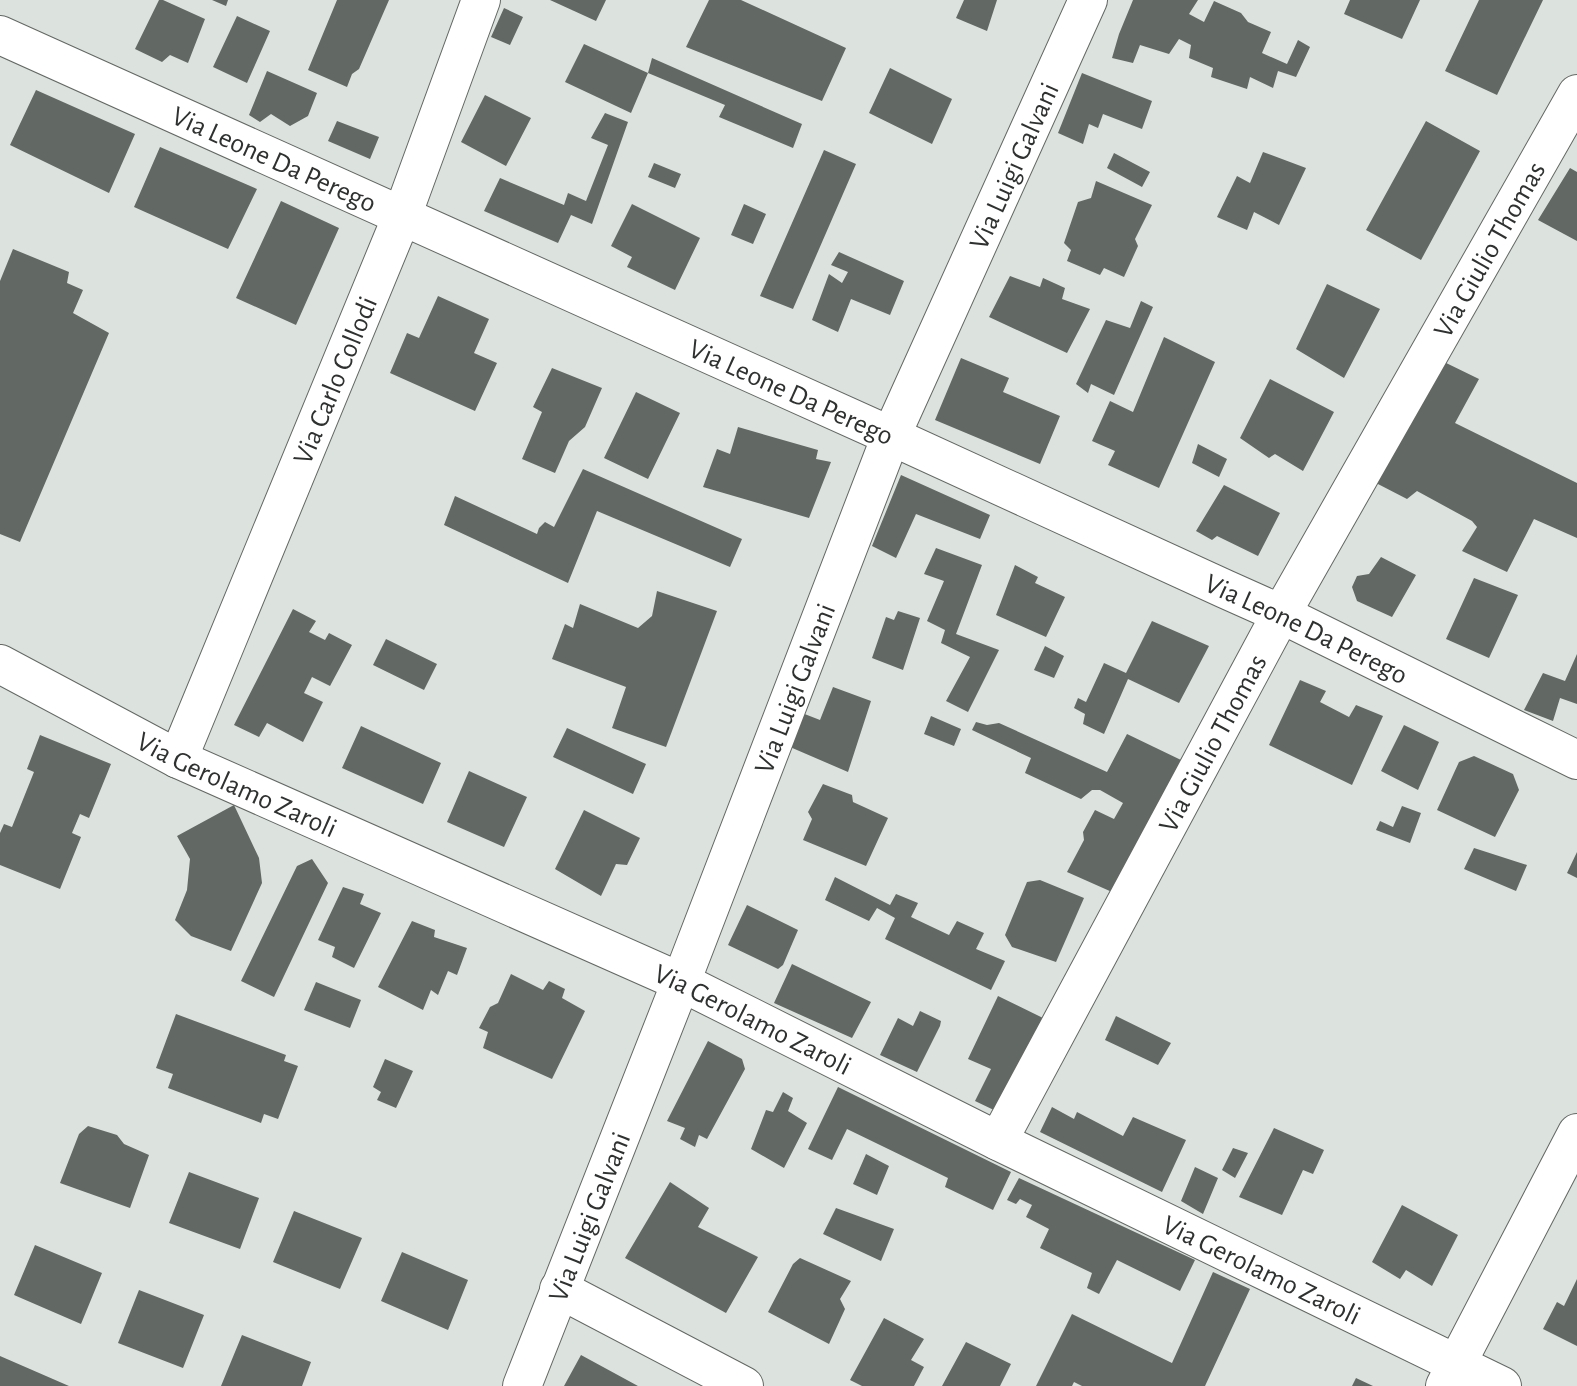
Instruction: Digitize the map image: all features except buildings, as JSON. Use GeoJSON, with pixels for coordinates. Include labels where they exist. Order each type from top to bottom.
{"type":"FeatureCollection","features":[{"type":"Feature","properties":{"kind":"street","name":"Via Carlo Collodi"},"geometry":{"type":"LineString","coordinates":[[178,759],[402,216],[481,0]]}},
{"type":"Feature","properties":{"kind":"street","name":"Via Luigi Galvani"},"geometry":{"type":"LineString","coordinates":[[522,1386],[891,436],[1088,0]]}},
{"type":"Feature","properties":{"kind":"street","name":"Via Leone Da Perego"},"geometry":{"type":"LineString","coordinates":[[0,35],[1281,614],[1577,760]]}},
{"type":"Feature","properties":{"kind":"street","name":"Via Giulio Thomas"},"geometry":{"type":"LineString","coordinates":[[998,1141],[1281,614],[1577,94]]}},
{"type":"Feature","properties":{"kind":"street","name":"Via Gerolamo Zaroli"},"geometry":{"type":"LineString","coordinates":[[0,664],[178,759],[681,982],[998,1141],[1450,1375],[1502,1386]]}},
{"type":"Feature","properties":{"kind":"street"},"geometry":{"type":"LineString","coordinates":[[1450,1375],[1577,1133]]}},
{"type":"Feature","properties":{"kind":"street"},"geometry":{"type":"LineString","coordinates":[[559,1289],[744,1386]]}}]}
